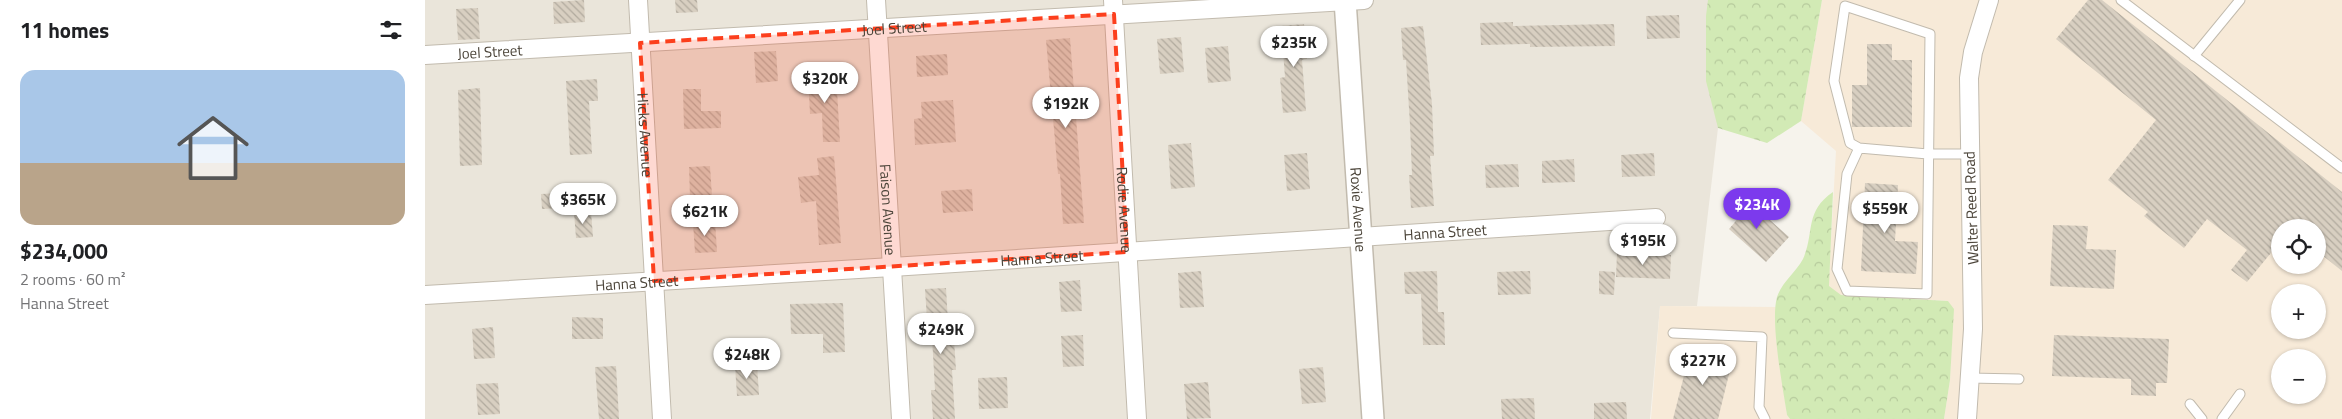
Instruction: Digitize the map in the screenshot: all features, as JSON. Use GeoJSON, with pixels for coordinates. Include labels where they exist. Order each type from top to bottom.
{"type":"FeatureCollection","features":[{"type":"Feature","properties":{"kind":"street","name":"Hicks Avenue"},"geometry":{"type":"LineString","coordinates":[[637,0],[662,419]]}},
{"type":"Feature","properties":{"kind":"street","name":"Faison Avenue"},"geometry":{"type":"LineString","coordinates":[[876,0],[901,419]]}},
{"type":"Feature","properties":{"kind":"street","name":"Joel Street"},"geometry":{"type":"LineString","coordinates":[[425,55],[878,28],[1114,7],[1351,0]]}},
{"type":"Feature","properties":{"kind":"street","name":"Roxie Avenue"},"geometry":{"type":"LineString","coordinates":[[1351,0],[1373,419]]}},
{"type":"Feature","properties":{"kind":"street","name":"Walter Reed Road"},"geometry":{"type":"LineString","coordinates":[[1967,419],[1973,329],[1969,78],[1973,52],[1989,0]]}},
{"type":"Feature","properties":{"kind":"street","name":"Rodie Avenue"},"geometry":{"type":"LineString","coordinates":[[1114,7],[1137,419]]}},
{"type":"Feature","properties":{"kind":"street","name":"Hanna Street"},"geometry":{"type":"LineString","coordinates":[[425,295],[1656,218]]}},
{"type":"Feature","properties":{"kind":"lane"},"geometry":{"type":"LineString","coordinates":[[2121,0],[2342,168]]}},
{"type":"Feature","properties":{"kind":"lane"},"geometry":{"type":"LineString","coordinates":[[2194,56],[2240,0]]}},
{"type":"Feature","properties":{"kind":"lane"},"geometry":{"type":"LineString","coordinates":[[1859,148],[1847,174],[1837,269],[1847,291],[1927,294],[1928,154],[1930,34],[1845,6],[1834,81],[1847,138],[1850,143],[1859,148],[1928,154],[1969,154]]}},
{"type":"Feature","properties":{"kind":"lane"},"geometry":{"type":"LineString","coordinates":[[1673,333],[1761,337],[1759,407],[1765,419]]}},
{"type":"Feature","properties":{"kind":"lane"},"geometry":{"type":"LineString","coordinates":[[1969,378],[2019,379]]}},
{"type":"Feature","properties":{"kind":"lane"},"geometry":{"type":"LineString","coordinates":[[2222,419],[2240,394]]}},
{"type":"Feature","properties":{"kind":"lane"},"geometry":{"type":"LineString","coordinates":[[2190,404],[2202,419]]}},
{"type":"Feature","properties":{"kind":"highlighted area"},"geometry":{"type":"Polygon","coordinates":[[[1114,14],[1127,252],[654,281],[640,43],[1114,14]]]}},
{"type":"Feature","properties":{"kind":"shaded area"},"geometry":{"type":"Polygon","coordinates":[[[425,0],[1727,0],[1718,128],[1697,306],[1660,306],[1650,419],[425,419],[425,0]]]}},
{"type":"Feature","properties":{"kind":"shaded area"},"geometry":{"type":"Polygon","coordinates":[[[1822,0],[2342,0],[2342,419],[1944,419],[1950,380],[1953,309],[1948,301],[1828,294],[1836,151],[1801,121],[1822,0]]]}},
{"type":"Feature","properties":{"kind":"shaded area"},"geometry":{"type":"Polygon","coordinates":[[[1660,306],[1777,307],[1776,337],[1787,415],[1790,419],[1651,419],[1660,306]]]}},
{"type":"Feature","properties":{"kind":"green space"},"geometry":{"type":"Polygon","coordinates":[[[1708,0],[1822,0],[1801,121],[1767,143],[1718,128],[1706,81],[1706,16],[1708,0]]]}},
{"type":"Feature","properties":{"kind":"green space"},"geometry":{"type":"Polygon","coordinates":[[[1833,192],[1829,286],[1841,295],[1948,301],[1954,309],[1950,380],[1944,419],[1790,419],[1787,415],[1776,338],[1775,308],[1777,297],[1782,287],[1803,259],[1814,215],[1818,207],[1833,192]]]}},
{"type":"Feature","properties":{"kind":"building"},"geometry":{"type":"Polygon","coordinates":[[[584,0],[585,22],[554,24],[553,2],[584,0]]]}},
{"type":"Feature","properties":{"kind":"building"},"geometry":{"type":"Polygon","coordinates":[[[675,0],[697,0],[698,12],[676,13],[675,0]]]}},
{"type":"Feature","properties":{"kind":"building"},"geometry":{"type":"Polygon","coordinates":[[[2088,0],[2102,0],[2342,192],[2342,271],[2326,258],[2326,219],[2271,219],[2271,253],[2247,282],[2231,270],[2247,250],[2207,219],[2184,248],[2144,216],[2148,212],[2108,180],[2156,120],[2056,39],[2088,0]]]}},
{"type":"Feature","properties":{"kind":"building"},"geometry":{"type":"Polygon","coordinates":[[[478,8],[480,39],[458,40],[456,9],[478,8]]]}},
{"type":"Feature","properties":{"kind":"building"},"geometry":{"type":"Polygon","coordinates":[[[1679,15],[1680,38],[1647,39],[1646,16],[1679,15]]]}},
{"type":"Feature","properties":{"kind":"building"},"geometry":{"type":"Polygon","coordinates":[[[1513,22],[1513,26],[1614,24],[1615,46],[1530,47],[1530,44],[1481,45],[1480,23],[1513,22]]]}},
{"type":"Feature","properties":{"kind":"building"},"geometry":{"type":"Polygon","coordinates":[[[1304,24],[1307,59],[1302,60],[1306,111],[1283,113],[1280,78],[1285,77],[1281,26],[1304,24]]]}},
{"type":"Feature","properties":{"kind":"building"},"geometry":{"type":"Polygon","coordinates":[[[1423,26],[1432,104],[1434,156],[1430,156],[1434,206],[1411,208],[1409,175],[1412,175],[1410,125],[1406,60],[1403,60],[1401,28],[1423,26]]]}},
{"type":"Feature","properties":{"kind":"building"},"geometry":{"type":"Polygon","coordinates":[[[1181,37],[1184,72],[1160,74],[1157,39],[1181,37]]]}},
{"type":"Feature","properties":{"kind":"building"},"geometry":{"type":"Polygon","coordinates":[[[1070,38],[1084,223],[1063,224],[1060,174],[1058,174],[1046,40],[1070,38]]]}},
{"type":"Feature","properties":{"kind":"building"},"geometry":{"type":"Polygon","coordinates":[[[1867,44],[1892,44],[1892,60],[1912,60],[1912,127],[1852,127],[1852,85],[1867,85],[1867,44]]]}},
{"type":"Feature","properties":{"kind":"building"},"geometry":{"type":"Polygon","coordinates":[[[1228,46],[1231,81],[1208,83],[1205,48],[1228,46]]]}},
{"type":"Feature","properties":{"kind":"building"},"geometry":{"type":"Polygon","coordinates":[[[776,51],[778,81],[756,83],[754,52],[776,51]]]}},
{"type":"Feature","properties":{"kind":"building"},"geometry":{"type":"Polygon","coordinates":[[[947,54],[948,75],[917,77],[916,56],[947,54]]]}},
{"type":"Feature","properties":{"kind":"building"},"geometry":{"type":"Polygon","coordinates":[[[836,73],[840,142],[823,142],[822,113],[810,114],[808,75],[836,73]]]}},
{"type":"Feature","properties":{"kind":"building"},"geometry":{"type":"Polygon","coordinates":[[[597,79],[598,101],[589,101],[592,154],[570,155],[566,81],[597,79]]]}},
{"type":"Feature","properties":{"kind":"building"},"geometry":{"type":"Polygon","coordinates":[[[480,88],[482,165],[460,166],[458,90],[480,88]]]}},
{"type":"Feature","properties":{"kind":"building"},"geometry":{"type":"Polygon","coordinates":[[[683,89],[701,89],[701,111],[721,111],[721,128],[684,129],[683,89]]]}},
{"type":"Feature","properties":{"kind":"building"},"geometry":{"type":"Polygon","coordinates":[[[953,100],[956,142],[915,145],[914,119],[922,118],[921,102],[953,100]]]}},
{"type":"Feature","properties":{"kind":"building"},"geometry":{"type":"Polygon","coordinates":[[[1191,143],[1195,187],[1171,189],[1168,145],[1191,143]]]}},
{"type":"Feature","properties":{"kind":"building"},"geometry":{"type":"Polygon","coordinates":[[[1307,153],[1310,189],[1287,191],[1284,155],[1307,153]]]}},
{"type":"Feature","properties":{"kind":"building"},"geometry":{"type":"Polygon","coordinates":[[[1654,153],[1655,176],[1622,177],[1621,155],[1654,153]]]}},
{"type":"Feature","properties":{"kind":"building"},"geometry":{"type":"Polygon","coordinates":[[[834,156],[841,243],[819,245],[816,201],[801,203],[798,177],[819,175],[817,158],[834,156]]]}},
{"type":"Feature","properties":{"kind":"building"},"geometry":{"type":"Polygon","coordinates":[[[1574,159],[1575,182],[1542,183],[1542,161],[1574,159]]]}},
{"type":"Feature","properties":{"kind":"building"},"geometry":{"type":"Polygon","coordinates":[[[1518,164],[1519,187],[1486,188],[1485,165],[1518,164]]]}},
{"type":"Feature","properties":{"kind":"building"},"geometry":{"type":"Polygon","coordinates":[[[710,166],[712,196],[690,198],[689,167],[710,166]]]}},
{"type":"Feature","properties":{"kind":"building"},"geometry":{"type":"Polygon","coordinates":[[[1865,183],[1898,185],[1895,241],[1918,242],[1916,274],[1861,271],[1865,183]]]}},
{"type":"Feature","properties":{"kind":"building"},"geometry":{"type":"Polygon","coordinates":[[[972,189],[973,211],[943,213],[941,191],[972,189]]]}},
{"type":"Feature","properties":{"kind":"building"},"geometry":{"type":"Polygon","coordinates":[[[580,192],[581,207],[542,209],[541,194],[580,192]]]}},
{"type":"Feature","properties":{"kind":"building"},"geometry":{"type":"Polygon","coordinates":[[[1744,197],[1789,237],[1766,262],[1729,229],[1740,216],[1733,209],[1744,197]]]}},
{"type":"Feature","properties":{"kind":"building"},"geometry":{"type":"Polygon","coordinates":[[[591,211],[593,237],[576,238],[574,212],[591,211]]]}},
{"type":"Feature","properties":{"kind":"building"},"geometry":{"type":"Polygon","coordinates":[[[715,221],[717,252],[695,253],[693,222],[715,221]]]}},
{"type":"Feature","properties":{"kind":"building"},"geometry":{"type":"Polygon","coordinates":[[[2053,225],[2088,226],[2086,249],[2116,250],[2114,289],[2050,286],[2053,225]]]}},
{"type":"Feature","properties":{"kind":"building"},"geometry":{"type":"Polygon","coordinates":[[[1617,253],[1671,255],[1670,279],[1616,277],[1617,253]]]}},
{"type":"Feature","properties":{"kind":"building"},"geometry":{"type":"Polygon","coordinates":[[[1201,271],[1204,307],[1180,308],[1178,273],[1201,271]]]}},
{"type":"Feature","properties":{"kind":"building"},"geometry":{"type":"Polygon","coordinates":[[[1437,271],[1438,312],[1444,312],[1445,345],[1423,345],[1421,294],[1405,294],[1404,272],[1437,271]]]}},
{"type":"Feature","properties":{"kind":"building"},"geometry":{"type":"Polygon","coordinates":[[[1530,271],[1531,294],[1498,295],[1497,272],[1530,271]]]}},
{"type":"Feature","properties":{"kind":"building"},"geometry":{"type":"Polygon","coordinates":[[[1599,271],[1615,272],[1614,295],[1599,294],[1599,271]]]}},
{"type":"Feature","properties":{"kind":"building"},"geometry":{"type":"Polygon","coordinates":[[[1080,280],[1082,311],[1061,312],[1059,282],[1080,280]]]}},
{"type":"Feature","properties":{"kind":"building"},"geometry":{"type":"Polygon","coordinates":[[[946,288],[949,339],[954,339],[956,370],[952,370],[955,419],[933,419],[931,390],[935,390],[931,319],[927,320],[925,289],[946,288]]]}},
{"type":"Feature","properties":{"kind":"building"},"geometry":{"type":"Polygon","coordinates":[[[843,303],[845,352],[823,353],[823,334],[791,334],[790,304],[843,303]]]}},
{"type":"Feature","properties":{"kind":"building"},"geometry":{"type":"Polygon","coordinates":[[[572,317],[603,318],[603,339],[572,339],[572,317]]]}},
{"type":"Feature","properties":{"kind":"building"},"geometry":{"type":"Polygon","coordinates":[[[493,327],[495,358],[474,359],[472,329],[493,327]]]}},
{"type":"Feature","properties":{"kind":"building"},"geometry":{"type":"Polygon","coordinates":[[[1083,335],[1084,366],[1063,367],[1061,336],[1083,335]]]}},
{"type":"Feature","properties":{"kind":"building"},"geometry":{"type":"Polygon","coordinates":[[[2054,335],[2169,339],[2167,383],[2156,383],[2156,396],[2131,395],[2131,379],[2052,376],[2054,335]]]}},
{"type":"Feature","properties":{"kind":"building"},"geometry":{"type":"Polygon","coordinates":[[[1691,348],[1733,358],[1718,419],[1673,419],[1691,348]]]}},
{"type":"Feature","properties":{"kind":"building"},"geometry":{"type":"Polygon","coordinates":[[[757,364],[759,395],[737,396],[735,365],[757,364]]]}},
{"type":"Feature","properties":{"kind":"building"},"geometry":{"type":"Polygon","coordinates":[[[616,366],[619,419],[599,419],[595,367],[616,366]]]}},
{"type":"Feature","properties":{"kind":"building"},"geometry":{"type":"Polygon","coordinates":[[[1323,367],[1326,402],[1302,404],[1299,369],[1323,367]]]}},
{"type":"Feature","properties":{"kind":"building"},"geometry":{"type":"Polygon","coordinates":[[[1007,377],[1008,408],[979,409],[978,378],[1007,377]]]}},
{"type":"Feature","properties":{"kind":"building"},"geometry":{"type":"Polygon","coordinates":[[[1208,382],[1211,418],[1187,419],[1184,384],[1208,382]]]}},
{"type":"Feature","properties":{"kind":"building"},"geometry":{"type":"Polygon","coordinates":[[[498,383],[500,414],[478,415],[476,384],[498,383]]]}},
{"type":"Feature","properties":{"kind":"building"},"geometry":{"type":"Polygon","coordinates":[[[1534,398],[1535,419],[1502,419],[1501,399],[1534,398]]]}},
{"type":"Feature","properties":{"kind":"building"},"geometry":{"type":"Polygon","coordinates":[[[1626,402],[1627,419],[1594,419],[1594,403],[1626,402]]]}}]}
